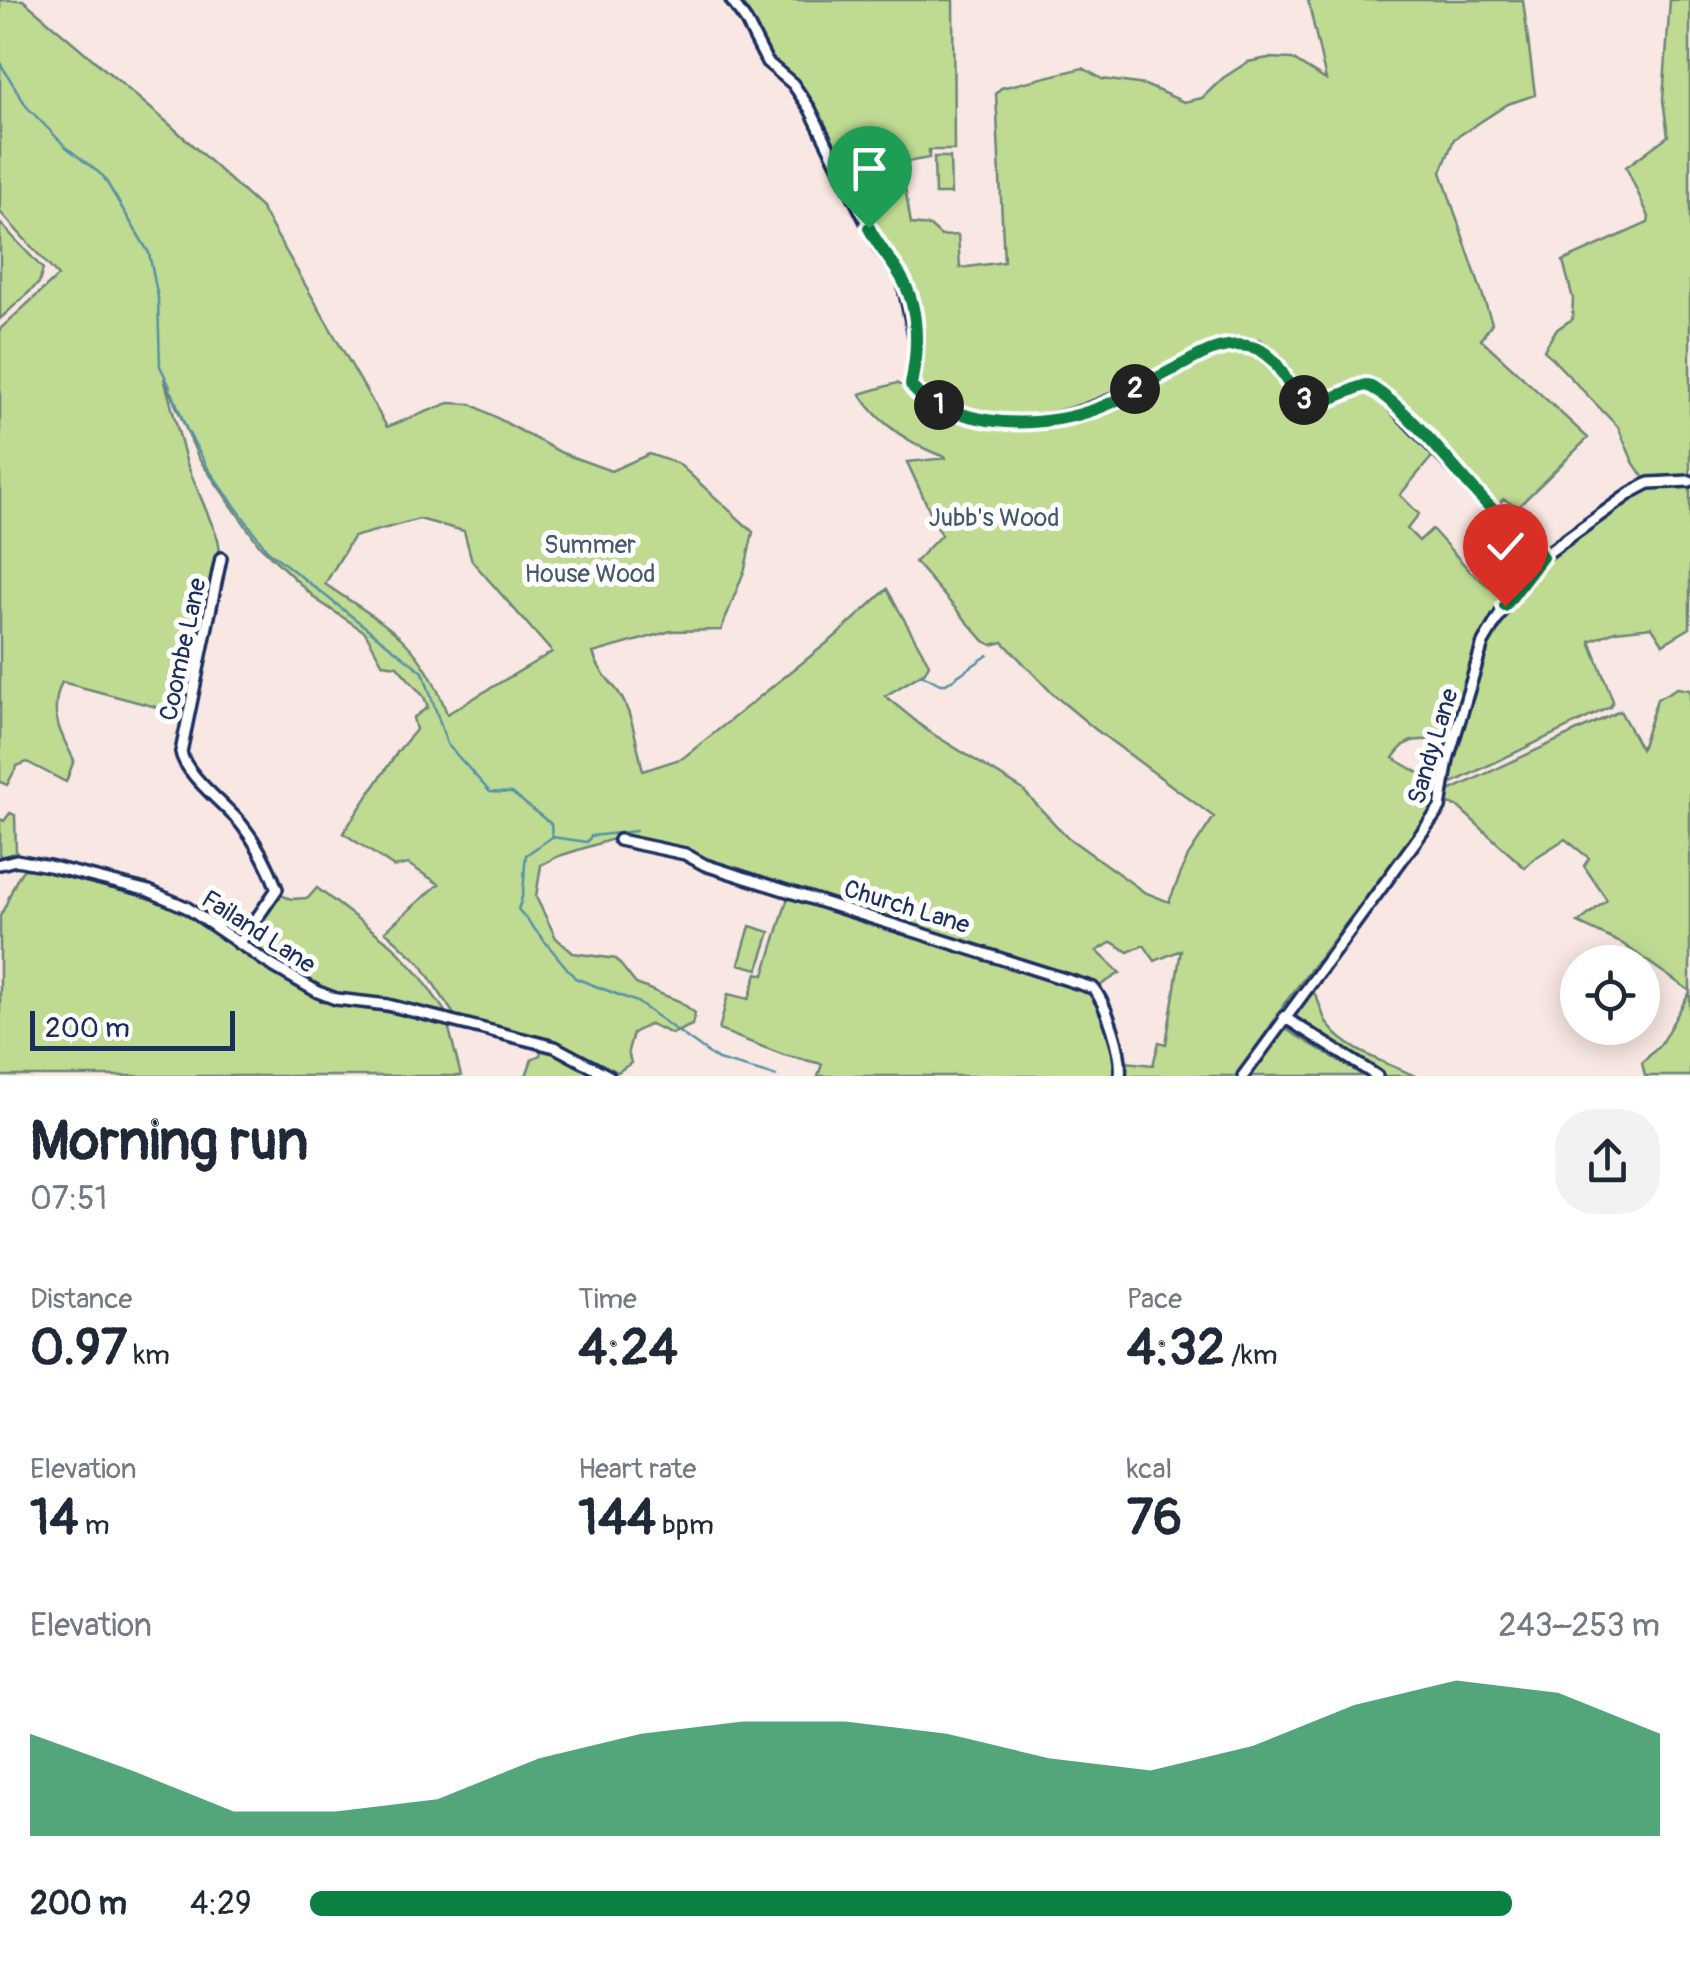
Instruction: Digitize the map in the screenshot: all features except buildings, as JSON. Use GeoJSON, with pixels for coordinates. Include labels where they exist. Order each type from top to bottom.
{"type":"FeatureCollection","features":[{"type":"Feature","properties":{"kind":"street"},"geometry":{"type":"LineString","coordinates":[[730,0],[767,62],[793,84],[810,109],[879,248],[902,278],[917,348],[911,385],[921,396],[983,419],[1038,421],[1118,400],[1217,348],[1245,344],[1272,356],[1292,390],[1305,401],[1322,401],[1366,385],[1381,394],[1490,507],[1525,532],[1542,557]]}},
{"type":"Feature","properties":{"kind":"street","name":"Sandy Lane"},"geometry":{"type":"LineString","coordinates":[[1243,1076],[1440,808],[1448,759],[1483,643],[1505,606],[1542,557],[1632,492],[1649,484],[1690,480]]}},
{"type":"Feature","properties":{"kind":"street","name":"Coombe Lane"},"geometry":{"type":"LineString","coordinates":[[221,558],[181,752],[183,764],[223,802],[255,842],[277,888],[240,944]]}},
{"type":"Feature","properties":{"kind":"street","name":"Church Lane"},"geometry":{"type":"LineString","coordinates":[[618,840],[685,854],[704,866],[1093,988],[1100,996],[1120,1051],[1120,1076]]}},
{"type":"Feature","properties":{"kind":"street","name":"Failand Lane"},"geometry":{"type":"LineString","coordinates":[[0,864],[16,860],[149,891],[186,908],[287,974],[336,999],[388,1006],[555,1047],[609,1076]]}},
{"type":"Feature","properties":{"kind":"street"},"geometry":{"type":"LineString","coordinates":[[1284,1017],[1377,1076]]}},
{"type":"Feature","properties":{"kind":"green space"},"geometry":{"type":"Polygon","coordinates":[[[0,0],[23,0],[261,208],[387,427],[449,403],[471,404],[562,453],[611,471],[649,454],[679,464],[753,532],[745,569],[721,630],[671,631],[593,653],[628,711],[643,771],[683,758],[837,635],[887,589],[929,664],[925,672],[885,696],[928,731],[1022,789],[1066,836],[1144,892],[1169,902],[1188,856],[1214,817],[1054,695],[1003,642],[992,645],[984,641],[915,562],[941,535],[907,462],[947,458],[898,433],[860,394],[897,383],[942,408],[974,420],[1008,426],[1045,424],[1107,409],[1204,358],[1244,349],[1267,357],[1293,404],[1322,404],[1367,389],[1435,453],[1400,495],[1419,514],[1407,529],[1419,541],[1432,529],[1470,571],[1503,598],[1475,644],[1452,735],[1439,730],[1434,740],[1410,742],[1393,758],[1421,774],[1433,770],[1442,776],[1436,806],[1288,999],[1238,1076],[1123,1076],[1126,1062],[1153,1065],[1159,1042],[1166,1044],[1181,950],[1155,961],[1144,945],[1128,952],[1112,942],[1097,951],[1120,973],[1098,987],[891,918],[619,837],[541,865],[536,897],[556,938],[573,953],[616,959],[636,984],[679,1001],[695,1013],[692,1025],[672,1034],[650,1024],[633,1033],[628,1051],[631,1063],[618,1072],[562,1044],[462,1019],[455,1016],[420,963],[385,931],[439,884],[408,864],[394,867],[343,833],[416,730],[413,718],[428,707],[424,697],[397,666],[383,664],[365,632],[317,600],[260,546],[199,459],[164,378],[187,464],[220,551],[186,715],[62,682],[56,713],[74,760],[66,782],[27,762],[17,766],[7,785],[0,782],[0,329],[58,276],[0,212],[0,0]],[[419,519],[353,537],[325,584],[383,624],[413,651],[426,668],[447,714],[552,652],[472,561],[464,531],[419,519]]]}},
{"type":"Feature","properties":{"kind":"green space"},"geometry":{"type":"Polygon","coordinates":[[[735,0],[953,0],[954,150],[929,150],[929,158],[901,163],[911,224],[930,226],[941,236],[958,235],[960,268],[1004,262],[996,93],[1001,88],[1083,68],[1102,79],[1145,85],[1184,102],[1202,98],[1248,62],[1268,58],[1292,59],[1326,80],[1308,0],[1523,0],[1535,95],[1508,104],[1454,139],[1441,172],[1492,323],[1481,339],[1588,438],[1518,507],[1503,499],[1497,507],[1385,392],[1363,381],[1329,394],[1309,396],[1294,384],[1260,339],[1207,348],[1111,398],[1064,413],[1037,417],[981,416],[933,400],[914,384],[919,335],[907,279],[876,239],[811,106],[786,71],[768,59],[735,0]]]}},
{"type":"Feature","properties":{"kind":"green space"},"geometry":{"type":"Polygon","coordinates":[[[1670,0],[1690,0],[1690,477],[1652,480],[1643,477],[1633,462],[1618,427],[1544,350],[1556,330],[1572,319],[1573,299],[1563,261],[1648,223],[1649,217],[1626,167],[1668,136],[1663,100],[1670,0]]]}},
{"type":"Feature","properties":{"kind":"green space"},"geometry":{"type":"Polygon","coordinates":[[[934,157],[950,157],[951,194],[935,194],[934,157]]]}},
{"type":"Feature","properties":{"kind":"green space"},"geometry":{"type":"Polygon","coordinates":[[[0,223],[43,269],[39,283],[0,319],[0,223]]]}},
{"type":"Feature","properties":{"kind":"green space"},"geometry":{"type":"Polygon","coordinates":[[[1690,484],[1690,628],[1663,644],[1652,627],[1615,631],[1590,641],[1613,701],[1610,707],[1450,784],[1485,649],[1507,608],[1545,559],[1632,498],[1652,488],[1690,484]]]}},
{"type":"Feature","properties":{"kind":"green space"},"geometry":{"type":"Polygon","coordinates":[[[1677,688],[1690,690],[1690,991],[1660,970],[1660,945],[1624,945],[1578,923],[1607,900],[1584,866],[1589,858],[1565,839],[1525,868],[1457,806],[1447,804],[1447,792],[1620,711],[1641,749],[1657,699],[1677,688]]]}},
{"type":"Feature","properties":{"kind":"green space"},"geometry":{"type":"Polygon","coordinates":[[[10,813],[15,815],[16,853],[13,858],[0,861],[0,819],[4,821],[10,813]]]}},
{"type":"Feature","properties":{"kind":"green space"},"geometry":{"type":"Polygon","coordinates":[[[24,869],[75,875],[145,894],[197,921],[309,993],[337,1005],[448,1025],[461,1076],[0,1076],[0,916],[24,869]]]}},
{"type":"Feature","properties":{"kind":"green space"},"geometry":{"type":"Polygon","coordinates":[[[317,888],[393,946],[449,1017],[322,989],[247,945],[278,894],[291,899],[308,898],[317,888]]]}},
{"type":"Feature","properties":{"kind":"green space"},"geometry":{"type":"Polygon","coordinates":[[[789,894],[1090,991],[1114,1043],[1118,1076],[818,1076],[822,1064],[784,1055],[719,1030],[728,994],[749,999],[757,973],[764,975],[789,894]]]}},
{"type":"Feature","properties":{"kind":"green space"},"geometry":{"type":"Polygon","coordinates":[[[750,926],[770,932],[758,969],[739,964],[750,926]]]}},
{"type":"Feature","properties":{"kind":"green space"},"geometry":{"type":"Polygon","coordinates":[[[1311,989],[1326,1022],[1337,1035],[1357,1049],[1415,1076],[1383,1076],[1289,1016],[1311,989]]]}},
{"type":"Feature","properties":{"kind":"green space"},"geometry":{"type":"Polygon","coordinates":[[[1690,992],[1690,1076],[1645,1076],[1642,1063],[1660,1045],[1690,992]]]}},
{"type":"Feature","properties":{"kind":"green space"},"geometry":{"type":"Polygon","coordinates":[[[1282,1027],[1364,1076],[1250,1076],[1282,1027]]]}},
{"type":"Feature","properties":{"kind":"green space"},"geometry":{"type":"Polygon","coordinates":[[[542,1048],[601,1076],[526,1076],[532,1059],[540,1055],[542,1048]]]}},
{"type":"Feature","properties":{"kind":"waterway"},"geometry":{"type":"LineString","coordinates":[[0,63],[27,107],[66,147],[103,176],[149,253],[158,298],[160,366],[170,387]]}},
{"type":"Feature","properties":{"kind":"waterway"},"geometry":{"type":"LineString","coordinates":[[172,392],[209,470],[267,550],[423,672],[447,744],[490,792],[512,793],[551,824],[552,837],[526,855],[518,909],[575,978],[637,1002],[718,1060],[776,1076]]}},
{"type":"Feature","properties":{"kind":"waterway"},"geometry":{"type":"LineString","coordinates":[[921,674],[946,684],[988,655]]}},
{"type":"Feature","properties":{"kind":"waterway"},"geometry":{"type":"LineString","coordinates":[[552,837],[587,842],[591,836],[636,831]]}},
{"type":"Feature","properties":{"kind":"route"},"geometry":{"type":"LineString","coordinates":[[869,228],[908,292],[917,348],[911,385],[921,396],[960,414],[1019,422],[1094,409],[1198,356],[1217,348],[1245,344],[1272,356],[1292,390],[1305,401],[1322,401],[1360,386],[1373,388],[1490,507],[1525,532],[1542,557],[1505,606]]}},
{"type":"Feature","properties":{"kind":"park label","name":"Jubb's Wood"},"geometry":{"type":"Point","coordinates":[994,517]}},
{"type":"Feature","properties":{"kind":"park label","name":"Summer House Wood"},"geometry":{"type":"Point","coordinates":[590,558]}}]}
